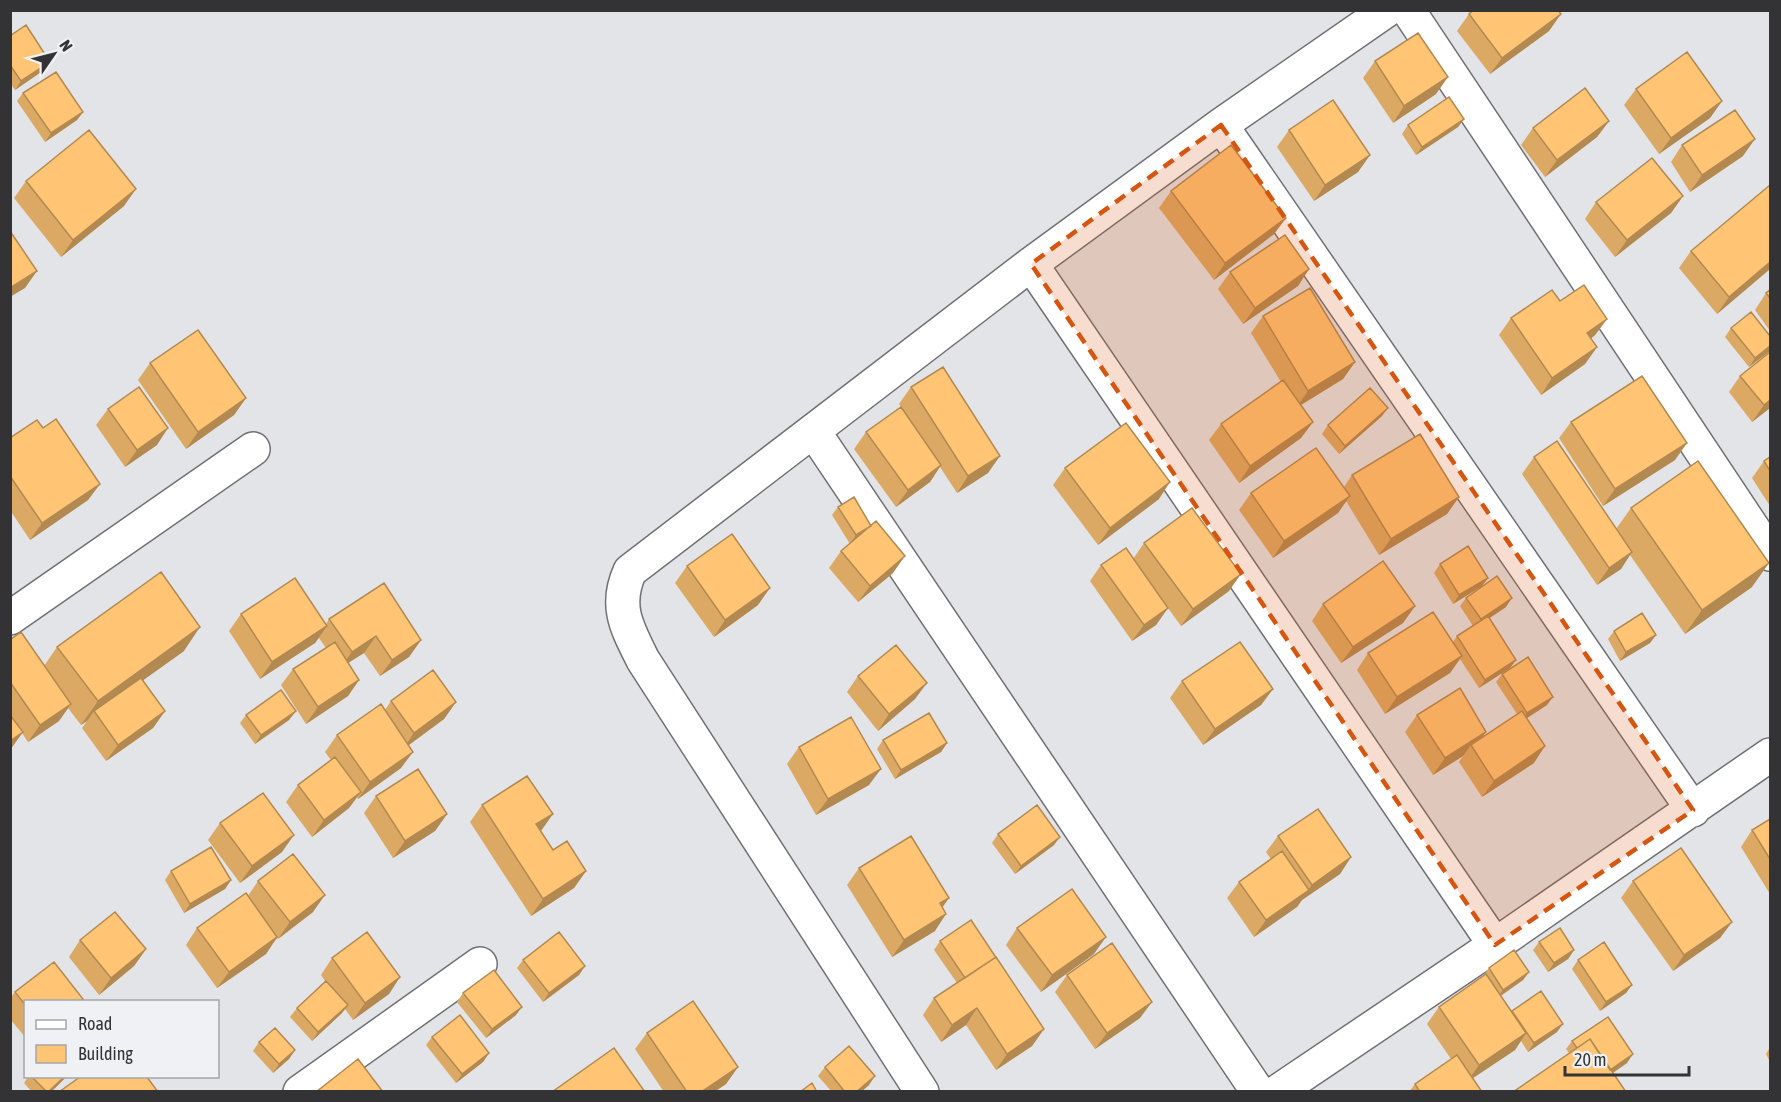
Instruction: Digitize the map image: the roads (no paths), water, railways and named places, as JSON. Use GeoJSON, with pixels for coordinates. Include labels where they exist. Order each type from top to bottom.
{"type":"FeatureCollection","features":[{"type":"Feature","properties":{"kind":"street"},"geometry":{"type":"LineString","coordinates":[[922,1092],[643,660],[629,631],[622,607],[623,586],[630,571],[1031,264],[1221,125],[1387,10]]}},
{"type":"Feature","properties":{"kind":"street"},"geometry":{"type":"LineString","coordinates":[[1408,10],[1770,554]]}},
{"type":"Feature","properties":{"kind":"street"},"geometry":{"type":"LineString","coordinates":[[1221,125],[1693,810]]}},
{"type":"Feature","properties":{"kind":"street"},"geometry":{"type":"LineString","coordinates":[[1031,264],[1495,945]]}},
{"type":"Feature","properties":{"kind":"street"},"geometry":{"type":"LineString","coordinates":[[813,432],[1258,1092]]}},
{"type":"Feature","properties":{"kind":"street"},"geometry":{"type":"LineString","coordinates":[[10,618],[253,449]]}},
{"type":"Feature","properties":{"kind":"street"},"geometry":{"type":"LineString","coordinates":[[1277,1092],[1693,810],[1770,755]]}},
{"type":"Feature","properties":{"kind":"street"},"geometry":{"type":"LineString","coordinates":[[300,1092],[480,964]]}}]}
